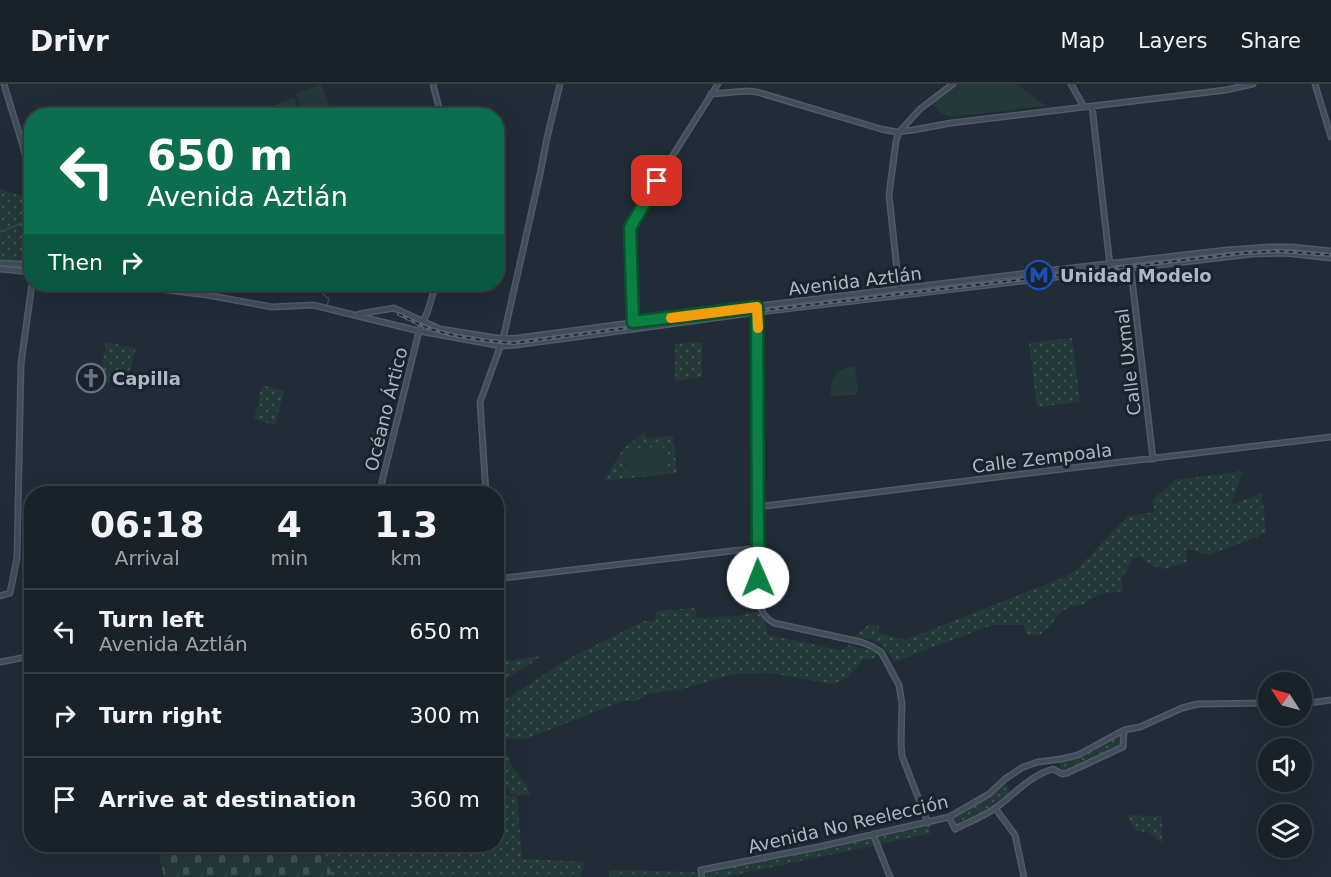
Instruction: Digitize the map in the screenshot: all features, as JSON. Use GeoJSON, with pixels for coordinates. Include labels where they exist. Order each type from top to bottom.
{"type":"FeatureCollection","features":[{"type":"Feature","properties":{"kind":"street"},"geometry":{"type":"LineString","coordinates":[[4,84],[24,154]]}},
{"type":"Feature","properties":{"kind":"street"},"geometry":{"type":"LineString","coordinates":[[433,84],[439,108]]}},
{"type":"Feature","properties":{"kind":"street"},"geometry":{"type":"LineString","coordinates":[[485,486],[480,405],[501,346],[560,84]]}},
{"type":"Feature","properties":{"kind":"street"},"geometry":{"type":"LineString","coordinates":[[633,322],[630,228],[718,84]]}},
{"type":"Feature","properties":{"kind":"street"},"geometry":{"type":"LineString","coordinates":[[899,289],[889,195],[896,141],[899,132],[920,109],[952,84]]}},
{"type":"Feature","properties":{"kind":"street"},"geometry":{"type":"LineString","coordinates":[[1071,84],[1084,107]]}},
{"type":"Feature","properties":{"kind":"street"},"geometry":{"type":"LineString","coordinates":[[711,94],[757,92],[881,129],[899,132],[951,123],[1226,90],[1253,84]]}},
{"type":"Feature","properties":{"kind":"street"},"geometry":{"type":"LineString","coordinates":[[1315,84],[1331,137]]}},
{"type":"Feature","properties":{"kind":"street"},"geometry":{"type":"LineString","coordinates":[[1092,106],[1110,270]]}},
{"type":"Feature","properties":{"kind":"street","name":"Avenida Aztlán"},"geometry":{"type":"LineString","coordinates":[[176,291],[272,307],[313,305],[419,331],[501,346],[758,312],[1110,270],[1130,265],[1258,247],[1292,247],[1331,251]]}},
{"type":"Feature","properties":{"kind":"street","name":"Avenida Aztlán"},"geometry":{"type":"LineString","coordinates":[[352,314],[396,309],[440,329],[502,339],[1110,264],[1130,265],[1268,253],[1331,258]]}},
{"type":"Feature","properties":{"kind":"street"},"geometry":{"type":"LineString","coordinates":[[0,263],[24,264]]}},
{"type":"Feature","properties":{"kind":"street","name":"Calle Uxmal"},"geometry":{"type":"LineString","coordinates":[[1130,265],[1153,459]]}},
{"type":"Feature","properties":{"kind":"street"},"geometry":{"type":"LineString","coordinates":[[0,269],[24,271]]}},
{"type":"Feature","properties":{"kind":"street"},"geometry":{"type":"LineString","coordinates":[[0,596],[10,593],[17,558],[21,363],[31,291]]}},
{"type":"Feature","properties":{"kind":"street","name":"Océano Ártico"},"geometry":{"type":"LineString","coordinates":[[381,486],[419,331],[433,291]]}},
{"type":"Feature","properties":{"kind":"street"},"geometry":{"type":"LineString","coordinates":[[757,307],[757,507],[760,609],[774,623],[867,644],[881,652],[899,685],[902,699],[902,756],[928,823]]}},
{"type":"Feature","properties":{"kind":"street"},"geometry":{"type":"LineString","coordinates":[[413,317],[427,313]]}},
{"type":"Feature","properties":{"kind":"street","name":"Calle Zempoala"},"geometry":{"type":"LineString","coordinates":[[757,507],[1331,437]]}},
{"type":"Feature","properties":{"kind":"street"},"geometry":{"type":"LineString","coordinates":[[504,578],[758,548]]}},
{"type":"Feature","properties":{"kind":"street"},"geometry":{"type":"LineString","coordinates":[[0,662],[24,658]]}},
{"type":"Feature","properties":{"kind":"street"},"geometry":{"type":"LineString","coordinates":[[1312,702],[1331,700]]}},
{"type":"Feature","properties":{"kind":"street","name":"Avenida No Reelección"},"geometry":{"type":"LineString","coordinates":[[702,877],[701,870],[949,817],[989,794],[1023,767],[1078,755],[1124,730],[1140,727],[1182,708],[1194,705],[1258,703]]}},
{"type":"Feature","properties":{"kind":"street","name":"Avenida No Reelección"},"geometry":{"type":"LineString","coordinates":[[949,817],[955,830],[995,808],[1025,783],[1044,772],[1053,770],[1063,774],[1067,773],[1123,747],[1124,730]]}},
{"type":"Feature","properties":{"kind":"street"},"geometry":{"type":"LineString","coordinates":[[995,808],[1016,837],[1024,877]]}},
{"type":"Feature","properties":{"kind":"street"},"geometry":{"type":"LineString","coordinates":[[873,834],[890,877]]}},
{"type":"Feature","properties":{"kind":"green space"},"geometry":{"type":"Polygon","coordinates":[[[958,84],[1016,84],[1046,106],[953,117],[942,114],[931,103],[958,84]]]}},
{"type":"Feature","properties":{"kind":"green space"},"geometry":{"type":"Polygon","coordinates":[[[321,85],[330,108],[302,108],[296,94],[321,85]]]}},
{"type":"Feature","properties":{"kind":"green space"},"geometry":{"type":"Polygon","coordinates":[[[294,97],[298,108],[270,108],[294,97]]]}},
{"type":"Feature","properties":{"kind":"green space"},"geometry":{"type":"Polygon","coordinates":[[[0,189],[24,197],[24,265],[0,263],[0,189]]]}},
{"type":"Feature","properties":{"kind":"green space"},"geometry":{"type":"Polygon","coordinates":[[[1072,338],[1080,402],[1037,407],[1029,343],[1072,338]]]}},
{"type":"Feature","properties":{"kind":"green space"},"geometry":{"type":"Polygon","coordinates":[[[106,342],[136,348],[127,382],[99,383],[106,342]]]}},
{"type":"Feature","properties":{"kind":"green space"},"geometry":{"type":"Polygon","coordinates":[[[702,342],[702,377],[675,381],[675,344],[702,342]]]}},
{"type":"Feature","properties":{"kind":"green space"},"geometry":{"type":"Polygon","coordinates":[[[855,366],[858,392],[856,395],[831,396],[833,379],[836,375],[843,369],[855,366]]]}},
{"type":"Feature","properties":{"kind":"green space"},"geometry":{"type":"Polygon","coordinates":[[[262,385],[284,391],[275,425],[254,419],[262,385]]]}},
{"type":"Feature","properties":{"kind":"green space"},"geometry":{"type":"Polygon","coordinates":[[[645,432],[646,438],[673,436],[677,473],[604,481],[623,449],[645,432]]]}},
{"type":"Feature","properties":{"kind":"green space"},"geometry":{"type":"Polygon","coordinates":[[[663,446],[665,472],[627,475],[624,450],[663,446]]]}},
{"type":"Feature","properties":{"kind":"green space"},"geometry":{"type":"Polygon","coordinates":[[[1243,471],[1231,503],[1235,504],[1262,492],[1266,533],[1209,555],[1186,549],[1187,562],[1165,569],[1153,566],[1140,557],[1132,559],[1121,580],[1123,591],[1100,594],[1082,605],[1071,606],[1059,613],[1052,624],[1040,635],[1026,634],[1024,625],[992,625],[894,662],[878,643],[868,638],[854,637],[869,624],[879,626],[879,633],[905,640],[1065,577],[1078,568],[1128,516],[1154,512],[1152,500],[1175,480],[1243,471]]]}},
{"type":"Feature","properties":{"kind":"green space"},"geometry":{"type":"Polygon","coordinates":[[[695,608],[697,618],[738,616],[757,611],[766,624],[768,635],[840,650],[849,645],[877,652],[876,658],[863,659],[847,678],[833,684],[770,673],[734,674],[679,690],[651,693],[635,701],[623,701],[525,739],[504,739],[504,700],[568,659],[644,621],[655,621],[656,611],[695,608]]]}},
{"type":"Feature","properties":{"kind":"green space"},"geometry":{"type":"Polygon","coordinates":[[[542,656],[504,681],[504,661],[542,656]]]}},
{"type":"Feature","properties":{"kind":"green space"},"geometry":{"type":"Polygon","coordinates":[[[1122,734],[1122,746],[1066,772],[1059,770],[1060,760],[1084,753],[1122,734]]]}},
{"type":"Feature","properties":{"kind":"green space"},"geometry":{"type":"Polygon","coordinates":[[[504,754],[509,755],[512,765],[526,784],[530,795],[509,794],[504,778],[504,754]]]}},
{"type":"Feature","properties":{"kind":"green space"},"geometry":{"type":"Polygon","coordinates":[[[1006,782],[1011,794],[996,807],[958,826],[953,816],[992,796],[1006,782]]]}},
{"type":"Feature","properties":{"kind":"green space"},"geometry":{"type":"Polygon","coordinates":[[[504,795],[517,796],[522,859],[585,862],[580,877],[333,877],[323,852],[504,852],[504,795]]]}},
{"type":"Feature","properties":{"kind":"green space"},"geometry":{"type":"Polygon","coordinates":[[[1127,815],[1162,816],[1162,843],[1148,832],[1135,831],[1127,815]]]}},
{"type":"Feature","properties":{"kind":"green space"},"geometry":{"type":"Polygon","coordinates":[[[929,825],[931,833],[881,844],[878,836],[929,825]]]}},
{"type":"Feature","properties":{"kind":"green space"},"geometry":{"type":"Polygon","coordinates":[[[873,837],[876,845],[725,877],[707,877],[706,872],[873,837]]]}},
{"type":"Feature","properties":{"kind":"green space"},"geometry":{"type":"Polygon","coordinates":[[[159,852],[323,852],[333,877],[164,877],[159,852]]]}},
{"type":"Feature","properties":{"kind":"green space"},"geometry":{"type":"Polygon","coordinates":[[[610,870],[701,872],[701,877],[609,877],[610,870]]]}},
{"type":"Feature","properties":{"kind":"waterway"},"geometry":{"type":"LineString","coordinates":[[0,232],[24,222]]}},
{"type":"Feature","properties":{"kind":"waterway"},"geometry":{"type":"LineString","coordinates":[[324,291],[323,294],[329,299],[327,305]]}},
{"type":"Feature","properties":{"kind":"railway"},"geometry":{"type":"LineString","coordinates":[[399,314],[443,333],[514,343],[733,314],[1243,253],[1279,251],[1331,255]]}},
{"type":"Feature","properties":{"kind":"slow traffic"},"geometry":{"type":"LineString","coordinates":[[671,318],[757,307],[758,328]]}},
{"type":"Feature","properties":{"kind":"place","name":"Unidad Modelo"},"geometry":{"type":"Point","coordinates":[1039,275]}},
{"type":"Feature","properties":{"kind":"place","name":"Capilla"},"geometry":{"type":"Point","coordinates":[91,378]}},
{"type":"Feature","properties":{"kind":"route"},"geometry":{"type":"LineString","coordinates":[[657,181],[630,228],[633,322],[757,307],[758,578]]}}]}
